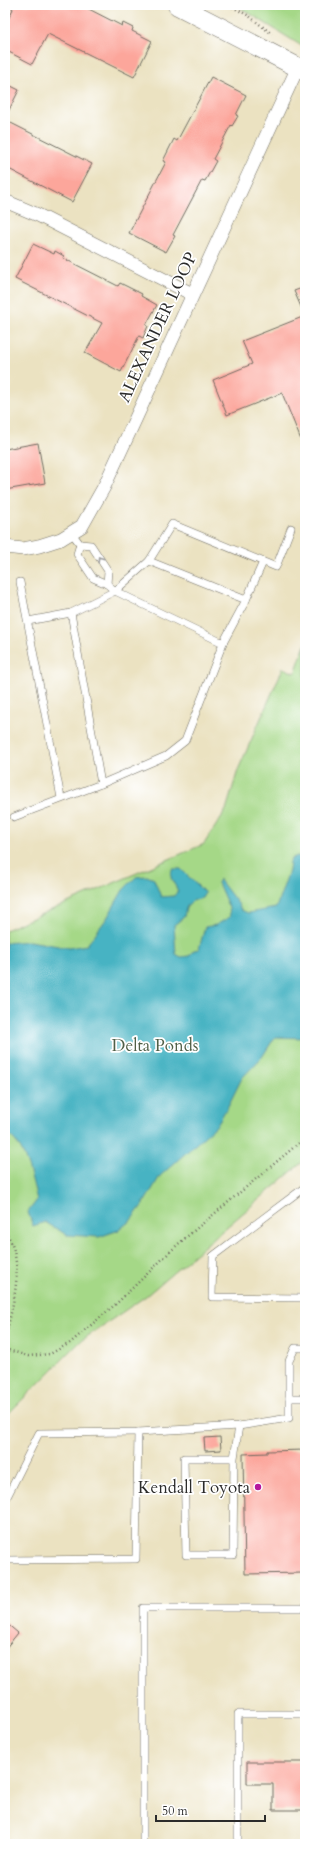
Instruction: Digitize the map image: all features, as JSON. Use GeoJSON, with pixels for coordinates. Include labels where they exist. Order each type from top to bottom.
{"type":"FeatureCollection","features":[{"type":"Feature","properties":{"kind":"main road"},"geometry":{"type":"LineString","coordinates":[[176,5],[302,69]]}},
{"type":"Feature","properties":{"kind":"street","name":"ALEXANDER LOOP"},"geometry":{"type":"LineString","coordinates":[[5,547],[23,549],[39,546],[61,539],[82,526],[104,487],[192,294],[302,69]]}},
{"type":"Feature","properties":{"kind":"street"},"geometry":{"type":"LineString","coordinates":[[5,201],[38,215],[192,294]]}},
{"type":"Feature","properties":{"kind":"lane"},"geometry":{"type":"LineString","coordinates":[[28,621],[71,613],[115,591],[149,562],[172,524],[276,567],[291,528]]}},
{"type":"Feature","properties":{"kind":"lane"},"geometry":{"type":"LineString","coordinates":[[71,532],[80,544],[91,546],[108,571],[107,584]]}},
{"type":"Feature","properties":{"kind":"lane"},"geometry":{"type":"LineString","coordinates":[[80,544],[77,554],[93,578],[107,584],[115,591],[223,643]]}},
{"type":"Feature","properties":{"kind":"lane"},"geometry":{"type":"LineString","coordinates":[[149,562],[246,600]]}},
{"type":"Feature","properties":{"kind":"lane"},"geometry":{"type":"LineString","coordinates":[[14,816],[101,784],[166,756],[185,741],[223,643],[246,600],[263,562]]}},
{"type":"Feature","properties":{"kind":"lane"},"geometry":{"type":"LineString","coordinates":[[20,582],[61,798]]}},
{"type":"Feature","properties":{"kind":"lane"},"geometry":{"type":"LineString","coordinates":[[71,613],[101,784]]}},
{"type":"Feature","properties":{"kind":"lane"},"geometry":{"type":"LineString","coordinates":[[305,1187],[213,1256],[212,1297],[305,1298]]}},
{"type":"Feature","properties":{"kind":"lane"},"geometry":{"type":"LineString","coordinates":[[5,1501],[39,1433],[138,1432],[239,1426],[289,1418],[289,1362],[295,1348],[305,1348]]}},
{"type":"Feature","properties":{"kind":"lane"},"geometry":{"type":"LineString","coordinates":[[289,1398],[305,1398]]}},
{"type":"Feature","properties":{"kind":"lane"},"geometry":{"type":"LineString","coordinates":[[234,1458],[184,1458],[186,1555],[233,1555],[234,1458],[239,1426]]}},
{"type":"Feature","properties":{"kind":"lane"},"geometry":{"type":"LineString","coordinates":[[5,1560],[136,1559],[138,1432]]}},
{"type":"Feature","properties":{"kind":"lane"},"geometry":{"type":"LineString","coordinates":[[143,1844],[143,1608],[305,1608]]}},
{"type":"Feature","properties":{"kind":"lane"},"geometry":{"type":"LineString","coordinates":[[238,1844],[238,1714],[305,1714]]}},
{"type":"Feature","properties":{"kind":"path"},"geometry":{"type":"LineString","coordinates":[[229,5],[249,16],[275,37]]}},
{"type":"Feature","properties":{"kind":"path"},"geometry":{"type":"LineString","coordinates":[[5,1349],[28,1356],[50,1354],[70,1343],[176,1245],[305,1138]]}},
{"type":"Feature","properties":{"kind":"path"},"geometry":{"type":"LineString","coordinates":[[5,1231],[11,1241],[17,1261],[17,1282],[5,1340]]}},
{"type":"Feature","properties":{"kind":"green space"},"geometry":{"type":"Polygon","coordinates":[[[236,5],[305,5],[305,48],[236,5]]]}},
{"type":"Feature","properties":{"kind":"green space","name":"Delta Ponds"},"geometry":{"type":"Polygon","coordinates":[[[305,645],[305,1160],[146,1296],[82,1340],[5,1417],[5,930],[204,844],[226,810],[238,770],[283,668],[295,673],[305,645]]]}},
{"type":"Feature","properties":{"kind":"water"},"geometry":{"type":"Polygon","coordinates":[[[297,856],[305,858],[305,1038],[275,1037],[262,1057],[242,1078],[216,1126],[160,1176],[144,1203],[131,1220],[119,1230],[99,1237],[67,1235],[45,1222],[33,1226],[28,1212],[37,1200],[27,1162],[18,1144],[12,1137],[5,1133],[5,943],[30,941],[69,948],[87,945],[107,918],[123,890],[136,877],[147,876],[154,879],[161,897],[174,896],[178,891],[171,878],[172,869],[181,869],[205,893],[202,898],[194,900],[187,906],[184,917],[174,925],[176,954],[181,957],[189,956],[194,950],[199,949],[205,927],[216,925],[230,917],[229,908],[218,883],[219,879],[239,905],[241,910],[248,913],[276,908],[289,871],[291,859],[297,856]]]}},
{"type":"Feature","properties":{"kind":"building"},"geometry":{"type":"Polygon","coordinates":[[[14,5],[81,5],[122,26],[123,23],[133,28],[132,31],[152,41],[134,77],[48,34],[32,64],[5,50],[5,26],[14,5]]]}},
{"type":"Feature","properties":{"kind":"building"},"geometry":{"type":"Polygon","coordinates":[[[211,77],[246,95],[236,115],[238,116],[232,126],[231,125],[213,159],[216,161],[205,181],[202,180],[173,235],[175,236],[166,252],[129,233],[166,162],[163,161],[174,139],[177,141],[211,77]]]}},
{"type":"Feature","properties":{"kind":"building"},"geometry":{"type":"Polygon","coordinates":[[[5,83],[19,90],[5,118],[5,83]]]}},
{"type":"Feature","properties":{"kind":"building"},"geometry":{"type":"Polygon","coordinates":[[[5,120],[92,164],[72,202],[5,167],[5,120]]]}},
{"type":"Feature","properties":{"kind":"building"},"geometry":{"type":"Polygon","coordinates":[[[33,244],[54,254],[55,251],[64,256],[63,258],[118,286],[120,283],[142,294],[141,296],[157,305],[146,325],[148,326],[143,338],[139,336],[121,372],[85,353],[102,323],[15,279],[33,244]]]}},
{"type":"Feature","properties":{"kind":"building"},"geometry":{"type":"Polygon","coordinates":[[[305,287],[305,316],[294,291],[305,287]]]}},
{"type":"Feature","properties":{"kind":"building"},"geometry":{"type":"Polygon","coordinates":[[[305,316],[305,444],[303,445],[282,393],[227,415],[213,380],[252,364],[242,341],[305,316]]]}},
{"type":"Feature","properties":{"kind":"building"},"geometry":{"type":"Polygon","coordinates":[[[38,443],[45,483],[5,490],[5,449],[38,443]]]}},
{"type":"Feature","properties":{"kind":"building"},"geometry":{"type":"Polygon","coordinates":[[[220,1437],[221,1450],[205,1451],[204,1438],[220,1437]]]}},
{"type":"Feature","properties":{"kind":"building"},"geometry":{"type":"Polygon","coordinates":[[[305,1450],[305,1573],[245,1574],[243,1454],[267,1453],[267,1451],[305,1450]]]}},
{"type":"Feature","properties":{"kind":"building"},"geometry":{"type":"Polygon","coordinates":[[[5,1622],[18,1633],[5,1649],[5,1622]]]}},
{"type":"Feature","properties":{"kind":"building"},"geometry":{"type":"Polygon","coordinates":[[[247,1762],[305,1762],[305,1810],[273,1810],[273,1784],[247,1784],[247,1762]]]}},
{"type":"Feature","properties":{"kind":"place","name":"Kendall Toyota"},"geometry":{"type":"Point","coordinates":[258,1487]}}]}
